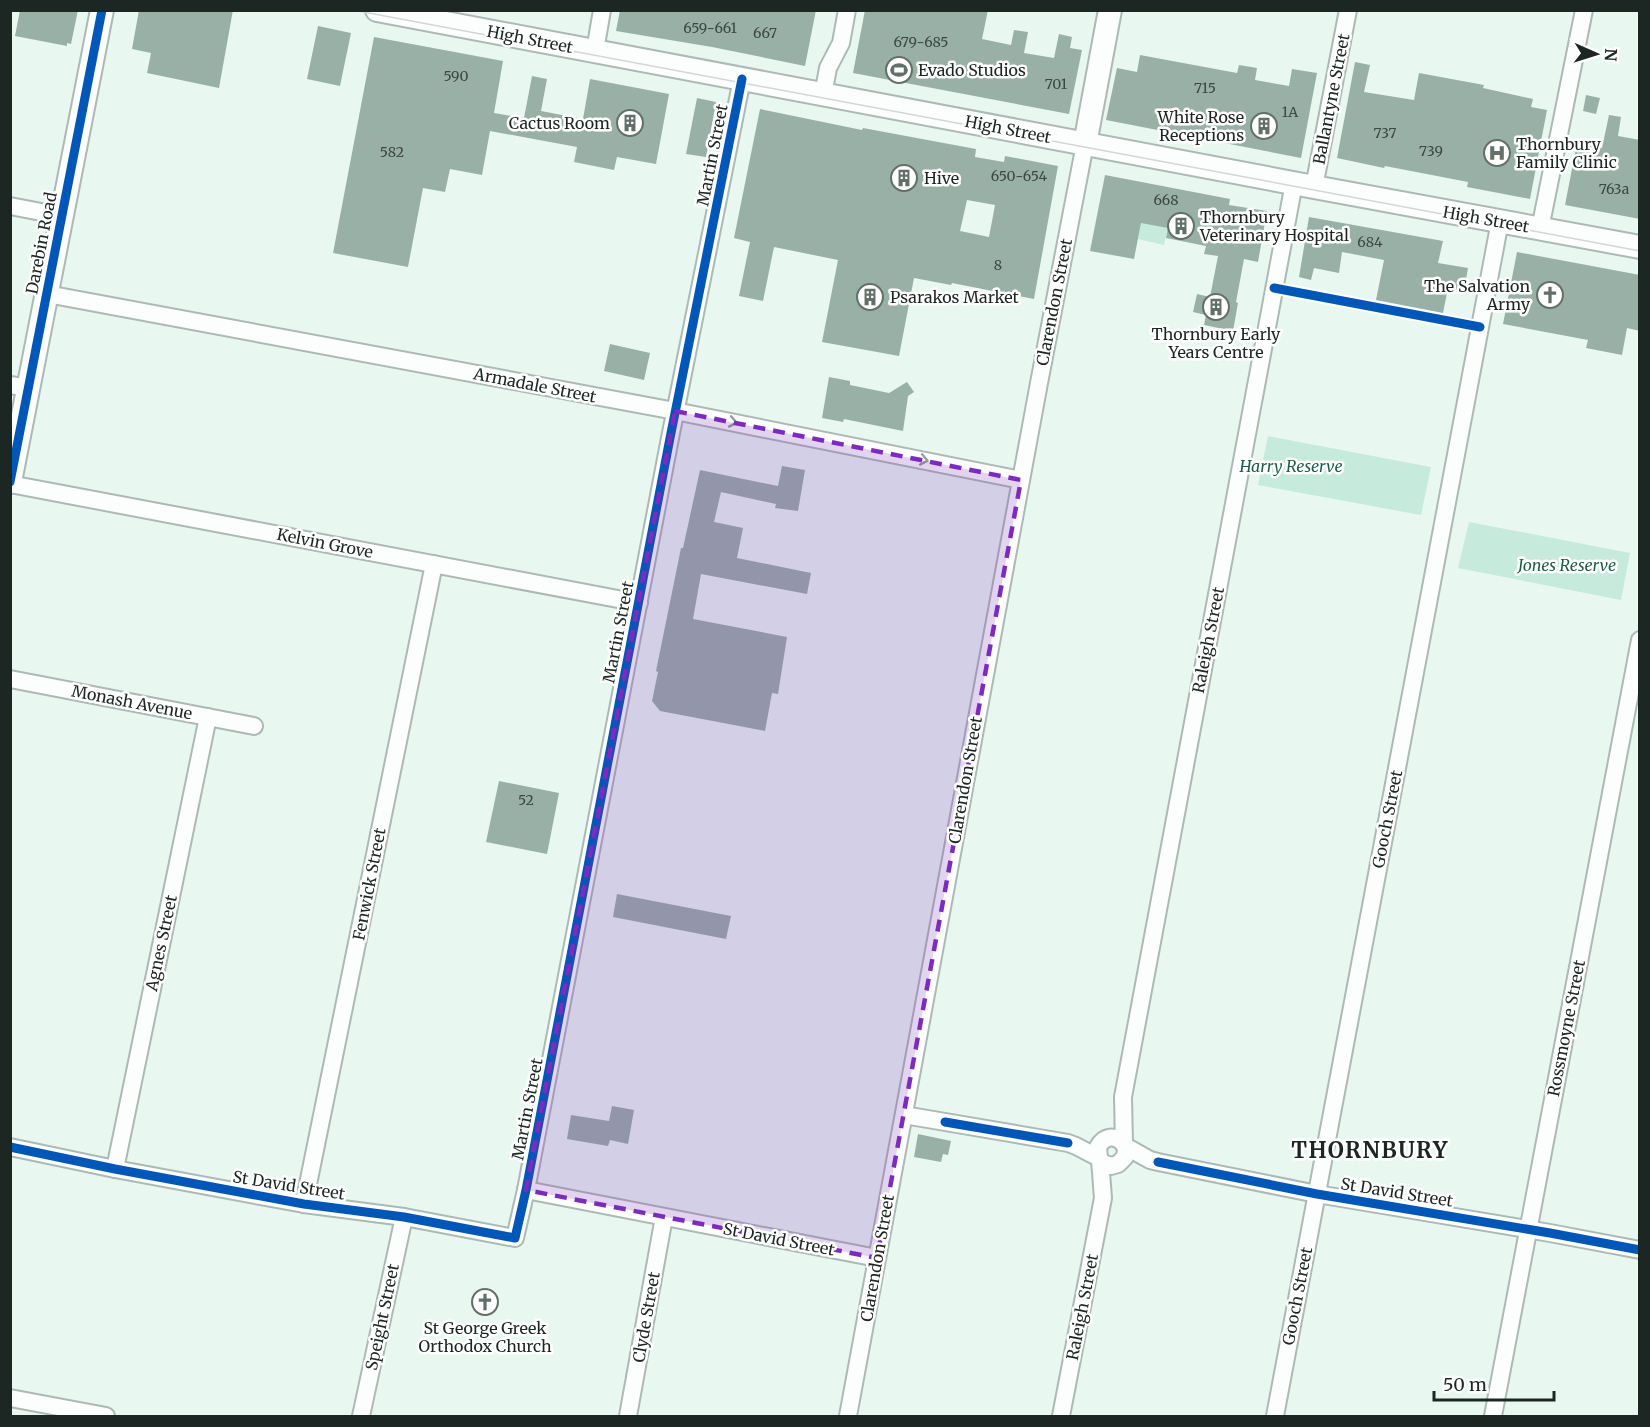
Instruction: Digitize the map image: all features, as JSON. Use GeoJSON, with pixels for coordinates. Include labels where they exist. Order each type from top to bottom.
{"type":"FeatureCollection","features":[{"type":"Feature","properties":{"kind":"main road","name":"Darebin Road"},"geometry":{"type":"LineString","coordinates":[[10,483],[20,386],[47,294],[102,10]]}},
{"type":"Feature","properties":{"kind":"main road","name":"High Street"},"geometry":{"type":"LineString","coordinates":[[377,10],[1640,247]]}},
{"type":"Feature","properties":{"kind":"main road"},"geometry":{"type":"LineString","coordinates":[[1084,144],[1110,10]]}},
{"type":"Feature","properties":{"kind":"street"},"geometry":{"type":"LineString","coordinates":[[595,51],[602,10]]}},
{"type":"Feature","properties":{"kind":"street"},"geometry":{"type":"LineString","coordinates":[[823,95],[828,68],[841,43],[847,10]]}},
{"type":"Feature","properties":{"kind":"street","name":"Ballantyne Street"},"geometry":{"type":"LineString","coordinates":[[1304,185],[1348,10]]}},
{"type":"Feature","properties":{"kind":"street"},"geometry":{"type":"LineString","coordinates":[[1540,229],[1584,10]]}},
{"type":"Feature","properties":{"kind":"street","name":"Martin Street"},"geometry":{"type":"LineString","coordinates":[[526,1190],[675,411],[742,80]]}},
{"type":"Feature","properties":{"kind":"street","name":"Clarendon Street"},"geometry":{"type":"LineString","coordinates":[[848,1416],[1084,144]]}},
{"type":"Feature","properties":{"kind":"street","name":"Raleigh Street"},"geometry":{"type":"LineString","coordinates":[[1125,1145],[1123,1097],[1304,185]]}},
{"type":"Feature","properties":{"kind":"street"},"geometry":{"type":"LineString","coordinates":[[10,206],[62,216]]}},
{"type":"Feature","properties":{"kind":"street","name":"Gooch Street"},"geometry":{"type":"LineString","coordinates":[[1275,1416],[1500,221]]}},
{"type":"Feature","properties":{"kind":"street","name":"Armadale Street"},"geometry":{"type":"LineString","coordinates":[[47,294],[675,411],[1021,480]]}},
{"type":"Feature","properties":{"kind":"street","name":"Kelvin Grove"},"geometry":{"type":"LineString","coordinates":[[10,483],[639,603]]}},
{"type":"Feature","properties":{"kind":"street","name":"Fenwick Street"},"geometry":{"type":"LineString","coordinates":[[304,1204],[434,564]]}},
{"type":"Feature","properties":{"kind":"street","name":"Rossmoyne Street"},"geometry":{"type":"LineString","coordinates":[[1493,1416],[1640,640]]}},
{"type":"Feature","properties":{"kind":"street","name":"Monash Avenue"},"geometry":{"type":"LineString","coordinates":[[10,679],[254,726]]}},
{"type":"Feature","properties":{"kind":"street","name":"Agnes Street"},"geometry":{"type":"LineString","coordinates":[[115,1169],[208,717]]}},
{"type":"Feature","properties":{"kind":"street","name":"Raleigh Street"},"geometry":{"type":"LineString","coordinates":[[1103,1140],[1123,1097]]}},
{"type":"Feature","properties":{"kind":"street"},"geometry":{"type":"LineString","coordinates":[[904,1115],[1076,1146],[1111,1166],[1119,1163],[1126,1153],[1125,1145],[1121,1140],[1113,1137],[1076,1146]]}},
{"type":"Feature","properties":{"kind":"street"},"geometry":{"type":"LineString","coordinates":[[1100,1159],[1097,1151],[1103,1140]]}},
{"type":"Feature","properties":{"kind":"street","name":"St David Street"},"geometry":{"type":"LineString","coordinates":[[1125,1145],[1150,1160]]}},
{"type":"Feature","properties":{"kind":"street","name":"St David Street"},"geometry":{"type":"LineString","coordinates":[[10,1147],[304,1204],[404,1217],[515,1238],[526,1190],[877,1258]]}},
{"type":"Feature","properties":{"kind":"street","name":"Raleigh Street"},"geometry":{"type":"LineString","coordinates":[[1061,1416],[1102,1197],[1100,1159]]}},
{"type":"Feature","properties":{"kind":"street","name":"St David Street"},"geometry":{"type":"LineString","coordinates":[[1119,1163],[1150,1160],[1317,1194],[1640,1250]]}},
{"type":"Feature","properties":{"kind":"street","name":"Raleigh Street"},"geometry":{"type":"LineString","coordinates":[[1102,1197],[1119,1163]]}},
{"type":"Feature","properties":{"kind":"street","name":"Speight Street"},"geometry":{"type":"LineString","coordinates":[[360,1416],[404,1217]]}},
{"type":"Feature","properties":{"kind":"street","name":"Clyde Street"},"geometry":{"type":"LineString","coordinates":[[628,1416],[664,1217]]}},
{"type":"Feature","properties":{"kind":"street"},"geometry":{"type":"LineString","coordinates":[[10,1398],[106,1416]]}},
{"type":"Feature","properties":{"kind":"highlighted area"},"geometry":{"type":"Polygon","coordinates":[[[675,411],[1021,480],[877,1258],[526,1190],[675,411]]]}},
{"type":"Feature","properties":{"kind":"green space"},"geometry":{"type":"Polygon","coordinates":[[[1144,208],[1171,213],[1164,245],[1138,239],[1144,208]]]}},
{"type":"Feature","properties":{"kind":"green space","name":"Harry Reserve"},"geometry":{"type":"Polygon","coordinates":[[[1268,436],[1431,467],[1421,515],[1258,485],[1268,436]]]}},
{"type":"Feature","properties":{"kind":"green space","name":"Jones Reserve"},"geometry":{"type":"Polygon","coordinates":[[[1469,522],[1630,553],[1621,600],[1458,568],[1469,522]]]}},
{"type":"Feature","properties":{"kind":"building"},"geometry":{"type":"Polygon","coordinates":[[[20,10],[78,10],[71,44],[67,43],[67,46],[15,36],[20,10]]]}},
{"type":"Feature","properties":{"kind":"building"},"geometry":{"type":"Polygon","coordinates":[[[139,10],[233,10],[219,88],[147,73],[151,53],[132,49],[139,10]]]}},
{"type":"Feature","properties":{"kind":"building"},"geometry":{"type":"Polygon","coordinates":[[[620,10],[816,10],[805,66],[616,31],[620,10]]]}},
{"type":"Feature","properties":{"kind":"building"},"geometry":{"type":"Polygon","coordinates":[[[865,10],[988,10],[982,39],[1011,45],[1014,30],[1028,32],[1024,53],[1054,58],[1059,34],[1072,37],[1070,48],[1082,50],[1069,114],[853,73],[865,10]]]}},
{"type":"Feature","properties":{"kind":"building"},"geometry":{"type":"Polygon","coordinates":[[[318,26],[351,33],[340,86],[307,79],[318,26]]]}},
{"type":"Feature","properties":{"kind":"building"},"geometry":{"type":"Polygon","coordinates":[[[374,37],[503,61],[494,113],[524,118],[532,76],[547,79],[541,111],[583,119],[590,79],[669,94],[656,164],[617,157],[614,170],[574,162],[577,147],[490,131],[482,175],[450,169],[445,192],[423,188],[408,267],[333,253],[374,37]]]}},
{"type":"Feature","properties":{"kind":"building"},"geometry":{"type":"Polygon","coordinates":[[[1140,55],[1237,73],[1239,65],[1257,68],[1255,80],[1289,86],[1292,69],[1317,73],[1301,158],[1106,120],[1117,68],[1137,72],[1140,55]]]}},
{"type":"Feature","properties":{"kind":"building"},"geometry":{"type":"Polygon","coordinates":[[[1355,62],[1370,65],[1364,92],[1414,100],[1419,73],[1484,85],[1483,88],[1533,99],[1531,107],[1547,110],[1530,199],[1467,187],[1468,182],[1337,158],[1355,62]]]}},
{"type":"Feature","properties":{"kind":"building"},"geometry":{"type":"Polygon","coordinates":[[[1586,95],[1600,98],[1596,114],[1583,111],[1586,95]]]}},
{"type":"Feature","properties":{"kind":"building"},"geometry":{"type":"Polygon","coordinates":[[[697,98],[716,102],[706,157],[686,154],[697,98]]]}},
{"type":"Feature","properties":{"kind":"building"},"geometry":{"type":"Polygon","coordinates":[[[760,109],[862,130],[863,128],[976,149],[975,157],[1004,162],[1005,156],[1058,166],[1034,299],[914,278],[899,356],[822,342],[838,260],[774,247],[763,301],[739,296],[750,242],[734,238],[760,109]],[[967,200],[960,231],[989,237],[995,205],[967,200]]]}},
{"type":"Feature","properties":{"kind":"building"},"geometry":{"type":"Polygon","coordinates":[[[1609,115],[1621,117],[1618,136],[1640,140],[1640,219],[1565,205],[1577,143],[1602,148],[1609,115]]]}},
{"type":"Feature","properties":{"kind":"building"},"geometry":{"type":"Polygon","coordinates":[[[1105,175],[1230,199],[1229,205],[1267,211],[1258,262],[1244,259],[1233,331],[1204,325],[1206,315],[1193,312],[1197,294],[1210,297],[1218,256],[1204,254],[1206,246],[1166,238],[1168,228],[1141,223],[1134,259],[1090,251],[1105,175]]]}},
{"type":"Feature","properties":{"kind":"building"},"geometry":{"type":"Polygon","coordinates":[[[1309,217],[1443,241],[1438,263],[1468,268],[1464,291],[1448,288],[1443,313],[1376,300],[1384,260],[1342,252],[1339,273],[1314,268],[1311,280],[1299,277],[1309,217]]]}},
{"type":"Feature","properties":{"kind":"building","name":"The Salvation Army"},"geometry":{"type":"Polygon","coordinates":[[[1517,252],[1640,275],[1640,331],[1627,328],[1622,355],[1586,348],[1588,340],[1503,324],[1517,252]]]}},
{"type":"Feature","properties":{"kind":"building"},"geometry":{"type":"Polygon","coordinates":[[[610,344],[650,353],[644,380],[604,371],[610,344]]]}},
{"type":"Feature","properties":{"kind":"building"},"geometry":{"type":"Polygon","coordinates":[[[829,377],[850,381],[850,385],[889,393],[907,382],[914,392],[908,396],[903,431],[844,419],[843,422],[822,418],[829,377]]]}},
{"type":"Feature","properties":{"kind":"building"},"geometry":{"type":"Polygon","coordinates":[[[782,466],[805,470],[798,511],[775,508],[776,504],[721,492],[714,522],[743,528],[737,558],[811,573],[807,594],[701,574],[693,619],[787,637],[778,694],[772,693],[765,731],[660,711],[652,701],[658,672],[656,671],[681,548],[683,548],[700,470],[778,486],[782,466]]]}},
{"type":"Feature","properties":{"kind":"building"},"geometry":{"type":"Polygon","coordinates":[[[499,781],[559,793],[547,854],[486,842],[499,781]]]}},
{"type":"Feature","properties":{"kind":"building"},"geometry":{"type":"Polygon","coordinates":[[[617,894],[731,916],[726,939],[613,917],[617,894]]]}},
{"type":"Feature","properties":{"kind":"building"},"geometry":{"type":"Polygon","coordinates":[[[612,1106],[634,1110],[628,1144],[610,1140],[608,1146],[567,1139],[571,1115],[609,1121],[612,1106]]]}},
{"type":"Feature","properties":{"kind":"building"},"geometry":{"type":"Polygon","coordinates":[[[918,1134],[951,1141],[948,1155],[943,1154],[941,1162],[914,1157],[918,1134]]]}},
{"type":"Feature","properties":{"kind":"tram line"},"geometry":{"type":"LineString","coordinates":[[353,10],[1640,251]]}},
{"type":"Feature","properties":{"kind":"cycle path"},"geometry":{"type":"LineString","coordinates":[[10,482],[102,10]]}},
{"type":"Feature","properties":{"kind":"cycle path"},"geometry":{"type":"LineString","coordinates":[[10,1147],[304,1204],[404,1217],[515,1238],[742,79]]}},
{"type":"Feature","properties":{"kind":"cycle path"},"geometry":{"type":"LineString","coordinates":[[1274,288],[1480,327]]}},
{"type":"Feature","properties":{"kind":"cycle path"},"geometry":{"type":"LineString","coordinates":[[945,1122],[1068,1143]]}},
{"type":"Feature","properties":{"kind":"cycle path"},"geometry":{"type":"LineString","coordinates":[[1158,1162],[1317,1194],[1640,1250]]}},
{"type":"Feature","properties":{"kind":"place","name":"Evado Studios"},"geometry":{"type":"Point","coordinates":[899,70]}},
{"type":"Feature","properties":{"kind":"place","name":"Cactus Room"},"geometry":{"type":"Point","coordinates":[630,123]}},
{"type":"Feature","properties":{"kind":"place","name":"White Rose Receptions"},"geometry":{"type":"Point","coordinates":[1264,126]}},
{"type":"Feature","properties":{"kind":"place","name":"Thornbury Family Clinic"},"geometry":{"type":"Point","coordinates":[1497,153]}},
{"type":"Feature","properties":{"kind":"place","name":"Hive"},"geometry":{"type":"Point","coordinates":[904,178]}},
{"type":"Feature","properties":{"kind":"place","name":"Thornbury Veterinary Hospital"},"geometry":{"type":"Point","coordinates":[1181,226]}},
{"type":"Feature","properties":{"kind":"place","name":"The Salvation Army"},"geometry":{"type":"Point","coordinates":[1550,295]}},
{"type":"Feature","properties":{"kind":"place","name":"Psarakos Market"},"geometry":{"type":"Point","coordinates":[870,297]}},
{"type":"Feature","properties":{"kind":"place","name":"Thornbury Early Years Centre"},"geometry":{"type":"Point","coordinates":[1216,307]}},
{"type":"Feature","properties":{"kind":"place","name":"St George Greek Orthodox Church"},"geometry":{"type":"Point","coordinates":[485,1302]}},
{"type":"Feature","properties":{"kind":"district","name":"THORNBURY"},"geometry":{"type":"Point","coordinates":[1370,1150]}}]}
